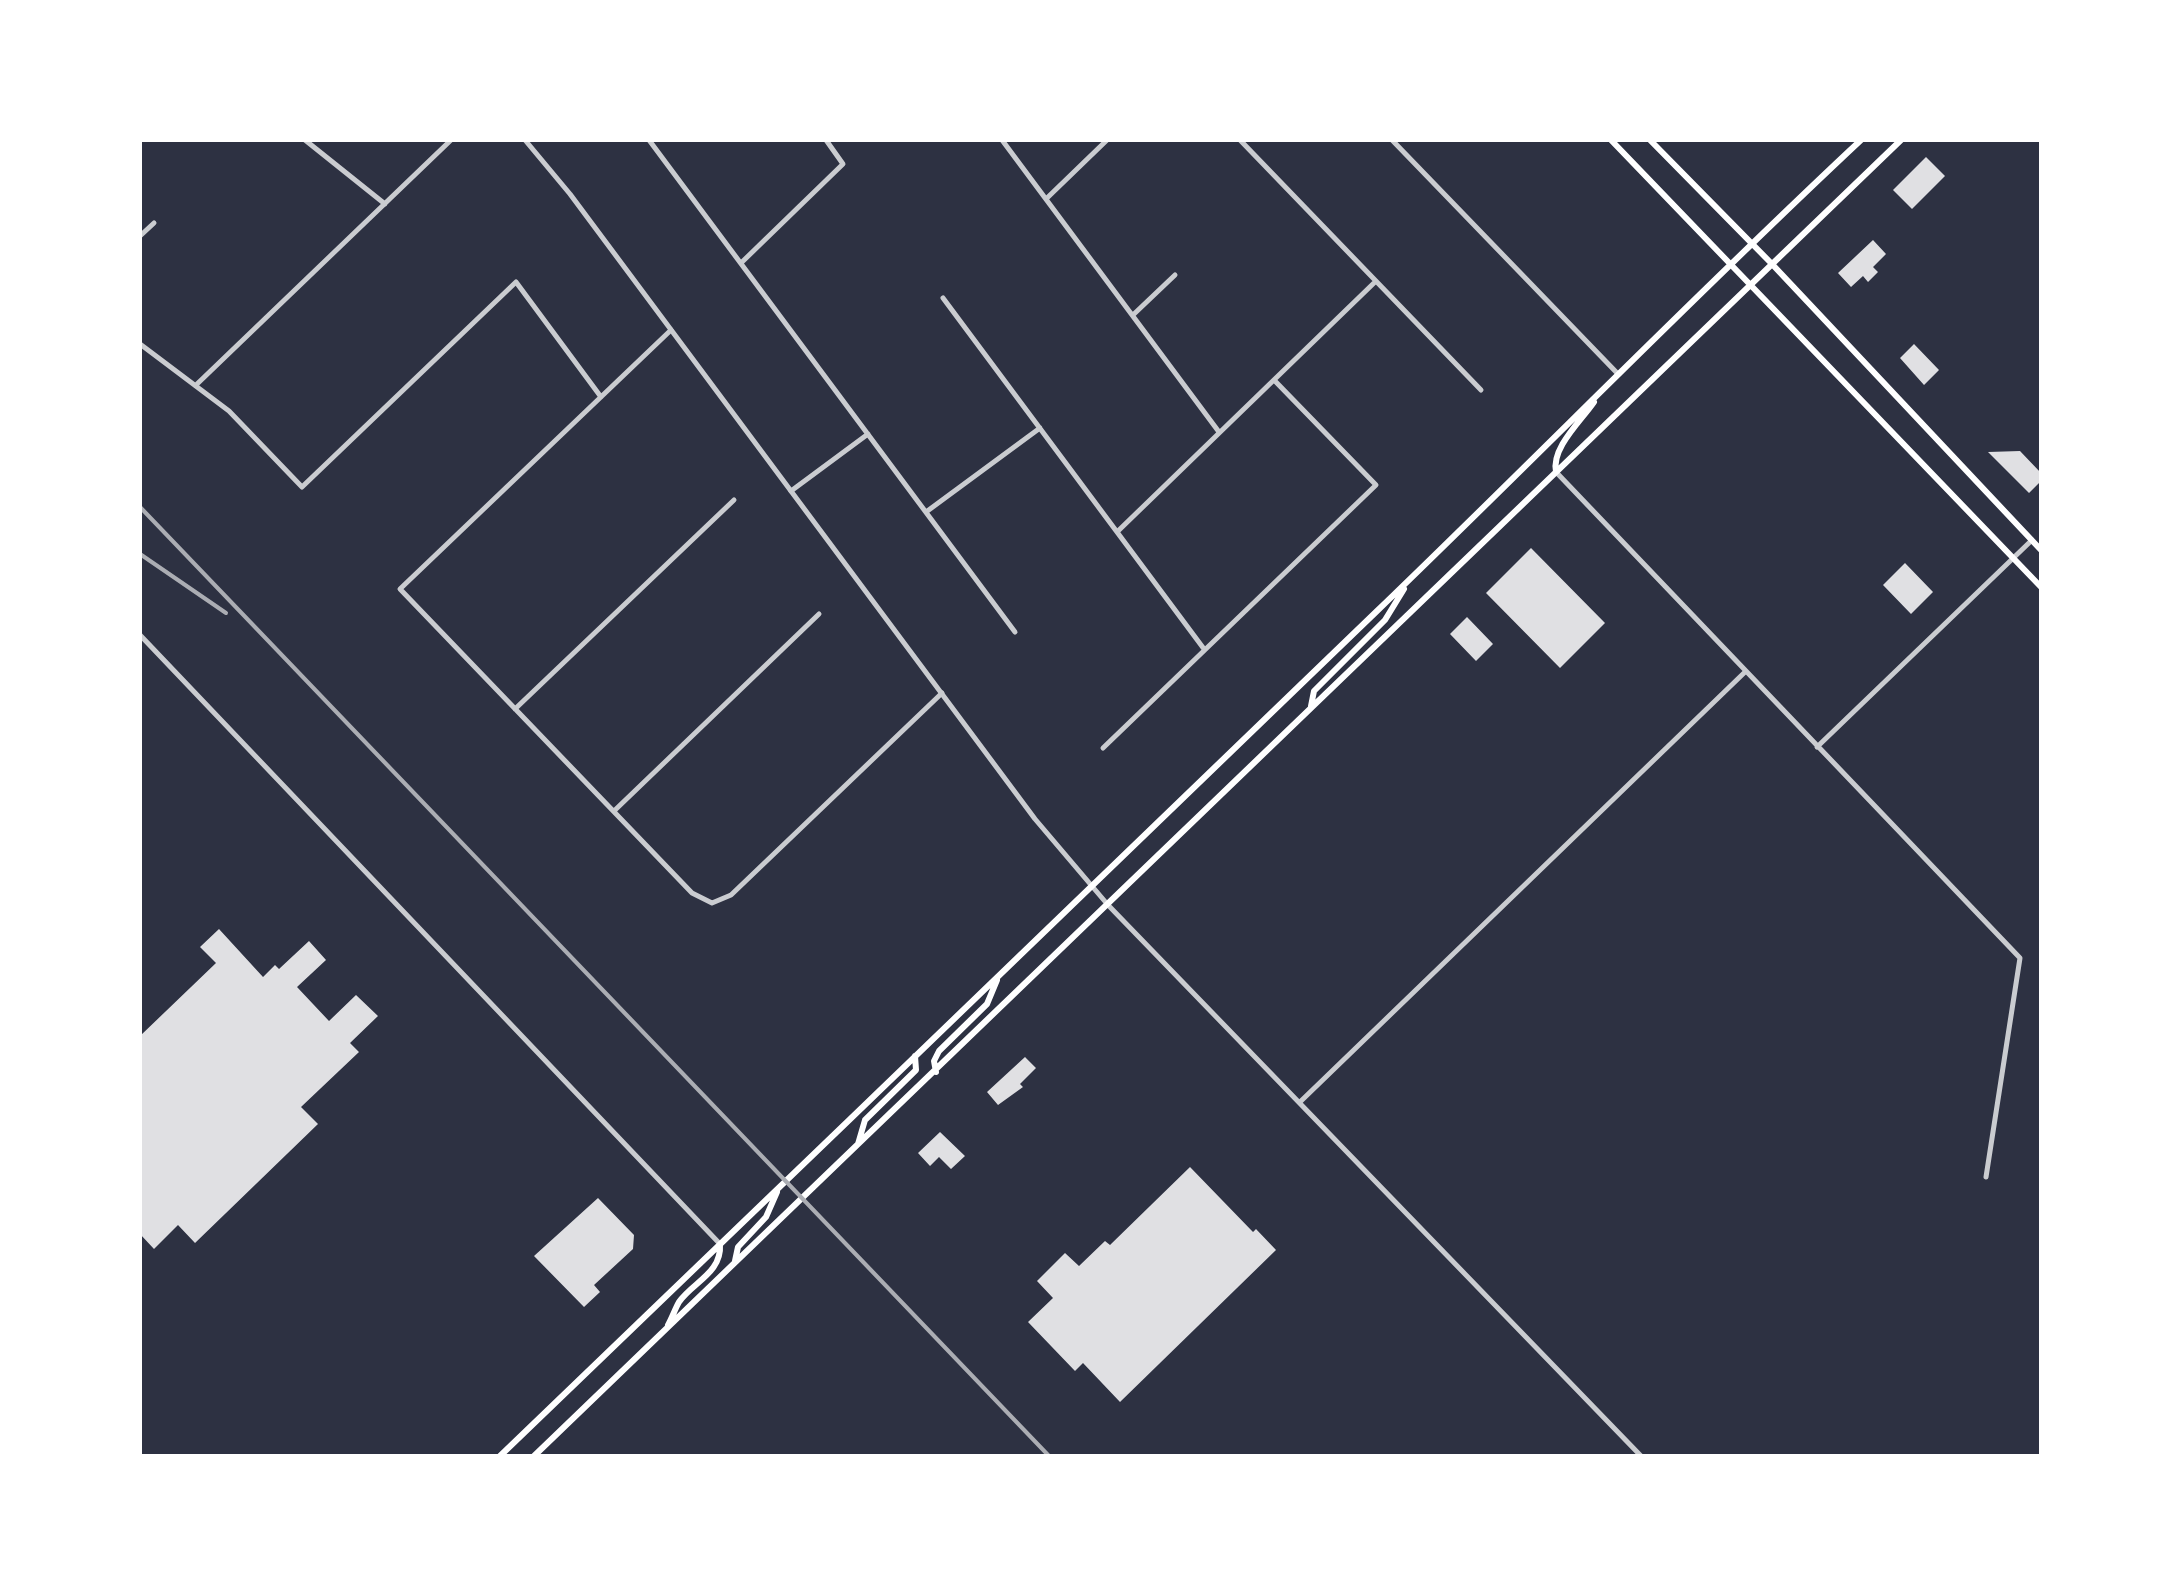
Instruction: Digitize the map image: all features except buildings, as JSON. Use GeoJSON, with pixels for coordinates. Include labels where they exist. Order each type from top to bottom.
{"type":"FeatureCollection","features":[{"type":"Feature","properties":{"kind":"main road"},"geometry":{"type":"LineString","coordinates":[[1611,140],[2041,587]]}},
{"type":"Feature","properties":{"kind":"main road"},"geometry":{"type":"LineString","coordinates":[[1650,140],[1771,262],[2041,550]]}},
{"type":"Feature","properties":{"kind":"main road"},"geometry":{"type":"LineString","coordinates":[[500,1456],[1092,888],[1751,242],[1861,140]]}},
{"type":"Feature","properties":{"kind":"main road"},"geometry":{"type":"LineString","coordinates":[[534,1456],[1901,140]]}},
{"type":"Feature","properties":{"kind":"main road"},"geometry":{"type":"LineString","coordinates":[[1556,472],[1554,461],[1560,449],[1607,385]]}},
{"type":"Feature","properties":{"kind":"main road"},"geometry":{"type":"LineString","coordinates":[[1311,708],[1314,692],[1384,620],[1410,580]]}},
{"type":"Feature","properties":{"kind":"main road"},"geometry":{"type":"LineString","coordinates":[[936,1072],[934,1060],[939,1051],[987,1004],[999,974]]}},
{"type":"Feature","properties":{"kind":"main road"},"geometry":{"type":"LineString","coordinates":[[858,1146],[865,1120],[916,1070],[915,1056]]}},
{"type":"Feature","properties":{"kind":"main road"},"geometry":{"type":"LineString","coordinates":[[734,1265],[738,1247],[766,1217],[779,1187]]}},
{"type":"Feature","properties":{"kind":"main road"},"geometry":{"type":"LineString","coordinates":[[666,1330],[680,1302],[714,1268],[721,1253],[720,1244]]}},
{"type":"Feature","properties":{"kind":"street"},"geometry":{"type":"LineString","coordinates":[[306,140],[385,204]]}},
{"type":"Feature","properties":{"kind":"street"},"geometry":{"type":"LineString","coordinates":[[196,386],[451,140]]}},
{"type":"Feature","properties":{"kind":"street"},"geometry":{"type":"LineString","coordinates":[[525,140],[563,184],[1031,814],[1092,888],[1641,1456]]}},
{"type":"Feature","properties":{"kind":"street"},"geometry":{"type":"LineString","coordinates":[[649,140],[1015,632]]}},
{"type":"Feature","properties":{"kind":"street"},"geometry":{"type":"LineString","coordinates":[[740,263],[843,164],[826,140]]}},
{"type":"Feature","properties":{"kind":"street"},"geometry":{"type":"LineString","coordinates":[[1002,140],[1220,432]]}},
{"type":"Feature","properties":{"kind":"street"},"geometry":{"type":"LineString","coordinates":[[1046,199],[1108,140]]}},
{"type":"Feature","properties":{"kind":"street"},"geometry":{"type":"LineString","coordinates":[[1240,140],[1481,390]]}},
{"type":"Feature","properties":{"kind":"street"},"geometry":{"type":"LineString","coordinates":[[1392,140],[1618,374]]}},
{"type":"Feature","properties":{"kind":"street"},"geometry":{"type":"LineString","coordinates":[[140,236],[154,223]]}},
{"type":"Feature","properties":{"kind":"street"},"geometry":{"type":"LineString","coordinates":[[1133,316],[1175,275]]}},
{"type":"Feature","properties":{"kind":"street"},"geometry":{"type":"LineString","coordinates":[[140,344],[229,411],[302,487],[516,282],[601,397]]}},
{"type":"Feature","properties":{"kind":"street"},"geometry":{"type":"LineString","coordinates":[[1117,532],[1376,282]]}},
{"type":"Feature","properties":{"kind":"street"},"geometry":{"type":"LineString","coordinates":[[943,298],[1205,650]]}},
{"type":"Feature","properties":{"kind":"street"},"geometry":{"type":"LineString","coordinates":[[671,330],[400,589],[692,893],[712,903],[732,894],[942,693]]}},
{"type":"Feature","properties":{"kind":"street"},"geometry":{"type":"LineString","coordinates":[[1103,748],[1376,485],[1274,380]]}},
{"type":"Feature","properties":{"kind":"street"},"geometry":{"type":"LineString","coordinates":[[926,512],[1040,428]]}},
{"type":"Feature","properties":{"kind":"street"},"geometry":{"type":"LineString","coordinates":[[791,491],[868,434]]}},
{"type":"Feature","properties":{"kind":"street"},"geometry":{"type":"LineString","coordinates":[[1556,472],[2020,958],[1986,1177]]}},
{"type":"Feature","properties":{"kind":"street"},"geometry":{"type":"LineString","coordinates":[[516,709],[734,500]]}},
{"type":"Feature","properties":{"kind":"street"},"geometry":{"type":"LineString","coordinates":[[1817,747],[2032,540]]}},
{"type":"Feature","properties":{"kind":"street"},"geometry":{"type":"LineString","coordinates":[[614,811],[819,614]]}},
{"type":"Feature","properties":{"kind":"street"},"geometry":{"type":"LineString","coordinates":[[140,635],[720,1244]]}},
{"type":"Feature","properties":{"kind":"street"},"geometry":{"type":"LineString","coordinates":[[1301,1101],[1746,672]]}},
{"type":"Feature","properties":{"kind":"railway"},"geometry":{"type":"LineString","coordinates":[[140,507],[1049,1456]]}},
{"type":"Feature","properties":{"kind":"railway"},"geometry":{"type":"LineString","coordinates":[[140,554],[226,613]]}}]}
